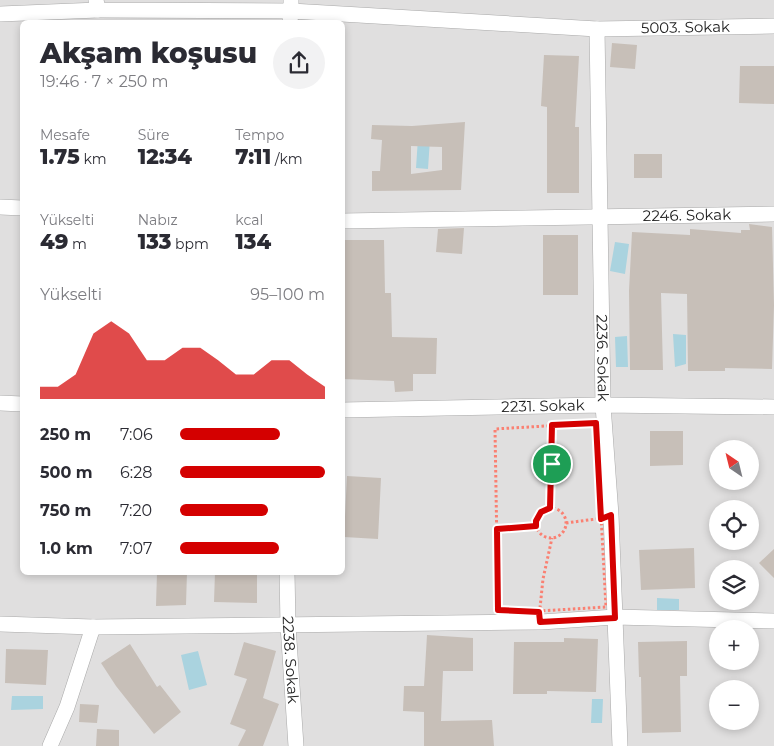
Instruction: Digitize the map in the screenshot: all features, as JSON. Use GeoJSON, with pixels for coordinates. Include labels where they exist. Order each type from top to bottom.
{"type":"FeatureCollection","features":[{"type":"Feature","properties":{"kind":"street","name":"5003. Sokak"},"geometry":{"type":"LineString","coordinates":[[0,14],[97,5],[291,11],[597,29],[774,26]]}},
{"type":"Feature","properties":{"kind":"street","name":"2236. Sokak"},"geometry":{"type":"LineString","coordinates":[[597,29],[606,517],[615,618],[620,746]]}},
{"type":"Feature","properties":{"kind":"street"},"geometry":{"type":"LineString","coordinates":[[0,207],[20,208]]}},
{"type":"Feature","properties":{"kind":"street","name":"2246. Sokak"},"geometry":{"type":"LineString","coordinates":[[345,221],[774,214]]}},
{"type":"Feature","properties":{"kind":"street"},"geometry":{"type":"LineString","coordinates":[[0,403],[20,404]]}},
{"type":"Feature","properties":{"kind":"street","name":"2231. Sokak"},"geometry":{"type":"LineString","coordinates":[[345,410],[603,405],[774,407]]}},
{"type":"Feature","properties":{"kind":"street","name":"2238. Sokak"},"geometry":{"type":"LineString","coordinates":[[287,575],[288,625],[296,746]]}},
{"type":"Feature","properties":{"kind":"street"},"geometry":{"type":"LineString","coordinates":[[0,624],[93,628],[288,625],[540,617],[774,621]]}},
{"type":"Feature","properties":{"kind":"street"},"geometry":{"type":"LineString","coordinates":[[50,746],[67,706],[93,628]]}},
{"type":"Feature","properties":{"kind":"path"},"geometry":{"type":"LineString","coordinates":[[596,423],[606,517],[606,608],[540,617],[498,610],[495,430],[596,423]]}},
{"type":"Feature","properties":{"kind":"path"},"geometry":{"type":"LineString","coordinates":[[550,508],[552,425]]}},
{"type":"Feature","properties":{"kind":"path"},"geometry":{"type":"LineString","coordinates":[[550,508],[559,511],[565,518],[566,523],[563,531],[552,538],[540,533],[536,526],[536,521],[541,512],[550,508]]}},
{"type":"Feature","properties":{"kind":"path"},"geometry":{"type":"LineString","coordinates":[[566,523],[606,517]]}},
{"type":"Feature","properties":{"kind":"path"},"geometry":{"type":"LineString","coordinates":[[497,529],[536,526]]}},
{"type":"Feature","properties":{"kind":"path"},"geometry":{"type":"LineString","coordinates":[[540,617],[543,579],[552,538]]}},
{"type":"Feature","properties":{"kind":"shaded area"},"geometry":{"type":"Polygon","coordinates":[[[0,0],[774,0],[774,746],[0,746],[0,0]]]}},
{"type":"Feature","properties":{"kind":"water"},"geometry":{"type":"Polygon","coordinates":[[[418,138],[430,139],[428,169],[416,168],[418,138]]]}},
{"type":"Feature","properties":{"kind":"water"},"geometry":{"type":"Polygon","coordinates":[[[615,242],[629,244],[625,274],[610,271],[615,242]]]}},
{"type":"Feature","properties":{"kind":"water"},"geometry":{"type":"Polygon","coordinates":[[[673,334],[686,335],[686,364],[675,367],[673,334]]]}},
{"type":"Feature","properties":{"kind":"water"},"geometry":{"type":"Polygon","coordinates":[[[627,336],[628,367],[616,367],[615,337],[627,336]]]}},
{"type":"Feature","properties":{"kind":"water"},"geometry":{"type":"Polygon","coordinates":[[[657,598],[679,599],[679,610],[657,610],[657,598]]]}},
{"type":"Feature","properties":{"kind":"water"},"geometry":{"type":"Polygon","coordinates":[[[198,651],[207,685],[189,690],[181,655],[198,651]]]}},
{"type":"Feature","properties":{"kind":"water"},"geometry":{"type":"Polygon","coordinates":[[[12,696],[43,696],[43,709],[11,710],[12,696]]]}},
{"type":"Feature","properties":{"kind":"water"},"geometry":{"type":"Polygon","coordinates":[[[592,699],[603,699],[602,723],[591,723],[592,699]]]}},
{"type":"Feature","properties":{"kind":"building"},"geometry":{"type":"Polygon","coordinates":[[[612,43],[637,45],[635,69],[610,67],[612,43]]]}},
{"type":"Feature","properties":{"kind":"building"},"geometry":{"type":"Polygon","coordinates":[[[544,55],[579,56],[575,127],[579,127],[579,193],[547,193],[547,107],[541,106],[544,55]]]}},
{"type":"Feature","properties":{"kind":"building"},"geometry":{"type":"Polygon","coordinates":[[[740,66],[774,66],[774,104],[739,103],[740,66]]]}},
{"type":"Feature","properties":{"kind":"building"},"geometry":{"type":"Polygon","coordinates":[[[465,122],[461,190],[372,191],[372,171],[380,171],[382,140],[371,139],[372,125],[412,126],[465,122]],[[411,146],[411,174],[442,170],[442,147],[411,146]]]}},
{"type":"Feature","properties":{"kind":"building"},"geometry":{"type":"Polygon","coordinates":[[[634,154],[662,154],[662,178],[634,178],[634,154]]]}},
{"type":"Feature","properties":{"kind":"building"},"geometry":{"type":"Polygon","coordinates":[[[749,224],[772,227],[774,305],[772,369],[725,368],[725,371],[688,371],[687,294],[661,293],[663,370],[630,370],[629,291],[632,232],[690,235],[690,229],[741,233],[741,230],[750,230],[749,224]]]}},
{"type":"Feature","properties":{"kind":"building"},"geometry":{"type":"Polygon","coordinates":[[[464,228],[462,254],[436,252],[438,229],[464,228]]]}},
{"type":"Feature","properties":{"kind":"building"},"geometry":{"type":"Polygon","coordinates":[[[543,235],[578,235],[578,295],[543,295],[543,235]]]}},
{"type":"Feature","properties":{"kind":"building"},"geometry":{"type":"Polygon","coordinates":[[[345,240],[384,240],[385,293],[391,293],[392,337],[437,338],[436,374],[413,374],[413,391],[395,392],[394,381],[345,379],[345,240]]]}},
{"type":"Feature","properties":{"kind":"building"},"geometry":{"type":"Polygon","coordinates":[[[650,431],[683,431],[683,465],[650,466],[650,431]]]}},
{"type":"Feature","properties":{"kind":"building"},"geometry":{"type":"Polygon","coordinates":[[[347,476],[381,478],[378,539],[345,537],[347,476]]]}},
{"type":"Feature","properties":{"kind":"building"},"geometry":{"type":"Polygon","coordinates":[[[694,548],[695,588],[641,590],[639,550],[694,548]]]}},
{"type":"Feature","properties":{"kind":"building"},"geometry":{"type":"Polygon","coordinates":[[[774,549],[774,578],[759,563],[774,549]]]}},
{"type":"Feature","properties":{"kind":"building"},"geometry":{"type":"Polygon","coordinates":[[[157,575],[187,575],[186,605],[156,606],[157,575]]]}},
{"type":"Feature","properties":{"kind":"building"},"geometry":{"type":"Polygon","coordinates":[[[215,575],[257,575],[257,603],[214,602],[215,575]]]}},
{"type":"Feature","properties":{"kind":"building"},"geometry":{"type":"Polygon","coordinates":[[[427,635],[473,638],[473,671],[443,671],[441,721],[492,720],[494,746],[424,746],[424,712],[403,711],[404,686],[424,686],[427,635]]]}},
{"type":"Feature","properties":{"kind":"building"},"geometry":{"type":"Polygon","coordinates":[[[564,638],[598,639],[596,692],[547,691],[547,694],[513,694],[514,642],[564,642],[564,638]]]}},
{"type":"Feature","properties":{"kind":"building"},"geometry":{"type":"Polygon","coordinates":[[[687,641],[687,676],[680,676],[681,732],[642,733],[638,642],[687,641]]]}},
{"type":"Feature","properties":{"kind":"building"},"geometry":{"type":"Polygon","coordinates":[[[244,642],[276,651],[263,698],[279,704],[263,746],[238,746],[246,730],[230,724],[247,679],[234,675],[244,642]]]}},
{"type":"Feature","properties":{"kind":"building"},"geometry":{"type":"Polygon","coordinates":[[[130,644],[157,687],[160,685],[181,712],[154,734],[116,686],[101,663],[130,644]]]}},
{"type":"Feature","properties":{"kind":"building"},"geometry":{"type":"Polygon","coordinates":[[[6,649],[48,650],[46,685],[5,683],[6,649]]]}},
{"type":"Feature","properties":{"kind":"building"},"geometry":{"type":"Polygon","coordinates":[[[80,704],[99,705],[97,723],[79,722],[80,704]]]}},
{"type":"Feature","properties":{"kind":"building"},"geometry":{"type":"Polygon","coordinates":[[[97,729],[119,730],[119,746],[96,746],[97,729]]]}},
{"type":"Feature","properties":{"kind":"route"},"geometry":{"type":"LineString","coordinates":[[596,423],[601,519],[611,515],[615,618],[540,622],[539,612],[498,610],[497,529],[536,526],[536,521],[541,512],[550,508],[552,464],[552,425],[596,423]]}}]}
